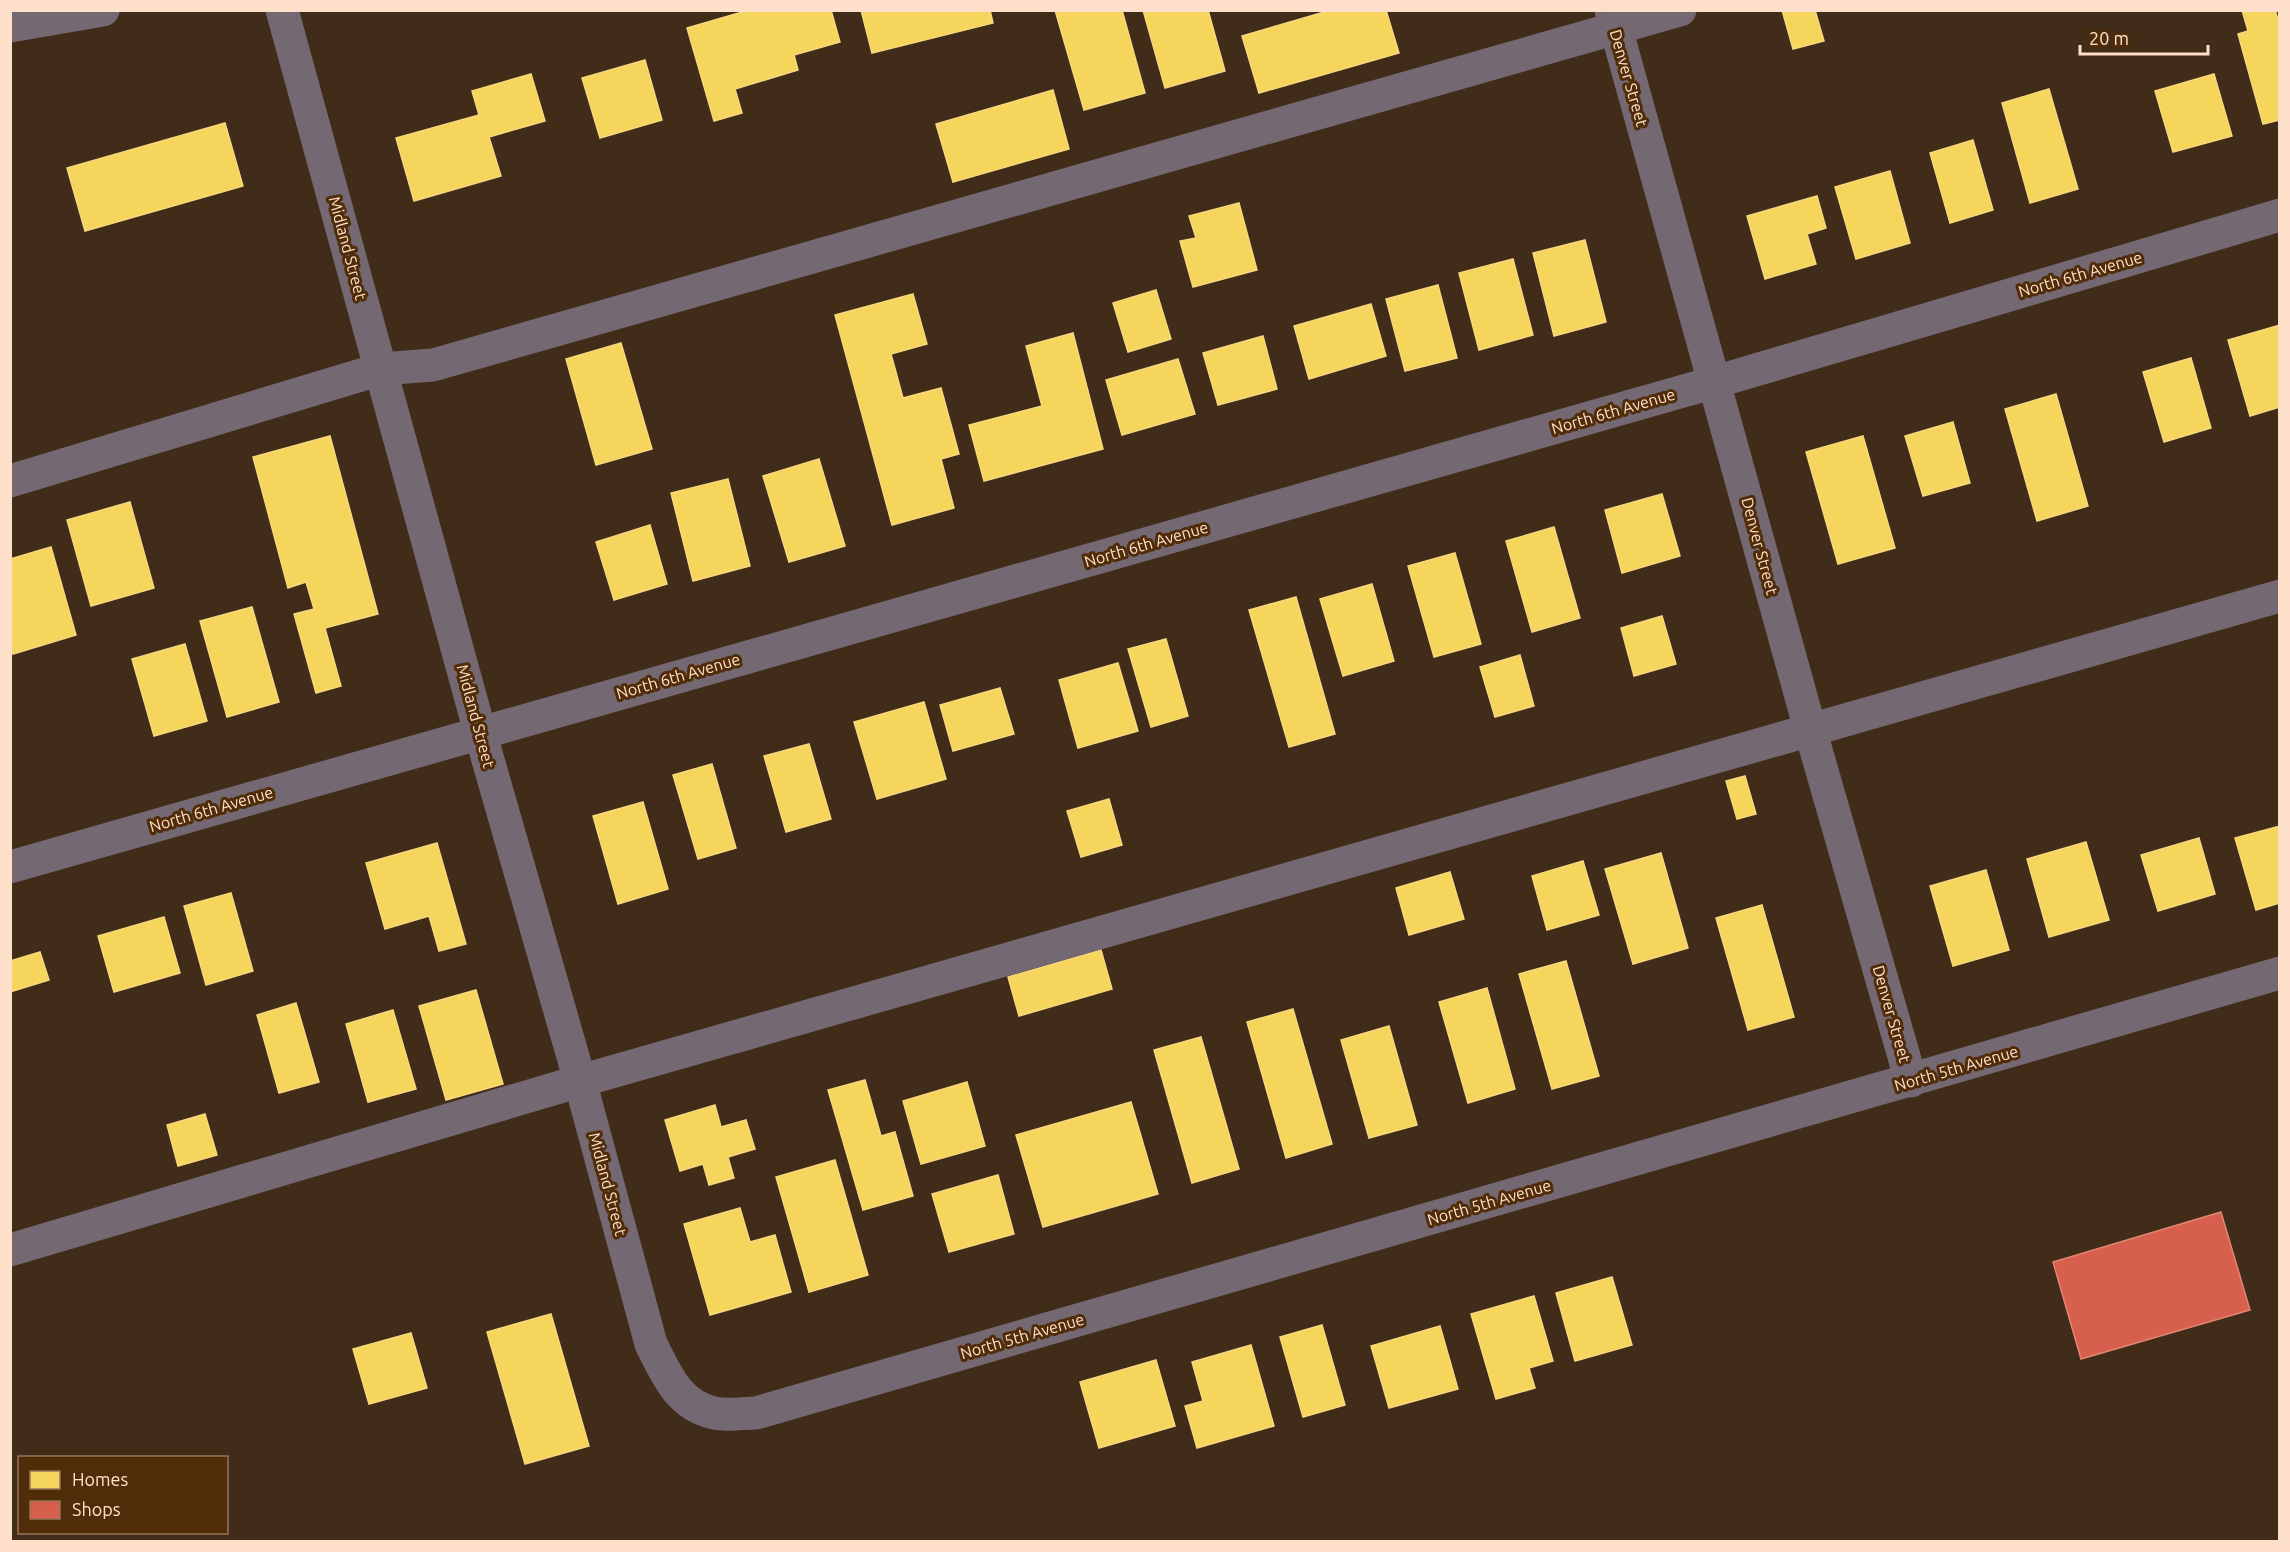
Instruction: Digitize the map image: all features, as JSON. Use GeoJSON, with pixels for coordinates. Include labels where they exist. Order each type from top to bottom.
{"type":"FeatureCollection","features":[{"type":"Feature","properties":{"kind":"street"},"geometry":{"type":"LineString","coordinates":[[10,26],[103,10]]}},
{"type":"Feature","properties":{"kind":"street","name":"Midland Street"},"geometry":{"type":"LineString","coordinates":[[282,10],[651,1344],[670,1383],[681,1396],[697,1407]]}},
{"type":"Feature","properties":{"kind":"street"},"geometry":{"type":"LineString","coordinates":[[10,481],[381,369],[433,365],[1613,20],[1680,10]]}},
{"type":"Feature","properties":{"kind":"street","name":"Denver Street"},"geometry":{"type":"LineString","coordinates":[[1613,20],[1810,729],[1911,1081]]}},
{"type":"Feature","properties":{"kind":"street","name":"North 6th Avenue"},"geometry":{"type":"LineString","coordinates":[[10,867],[1715,382],[2280,215]]}},
{"type":"Feature","properties":{"kind":"street"},"geometry":{"type":"LineString","coordinates":[[10,1250],[580,1081],[2280,596]]}},
{"type":"Feature","properties":{"kind":"street","name":"North 5th Avenue"},"geometry":{"type":"LineString","coordinates":[[697,1407],[716,1414],[756,1413],[2280,973]]}},
{"type":"Feature","properties":{"kind":"building: Homes"},"geometry":{"type":"Polygon","coordinates":[[[749,10],[831,10],[840,42],[794,55],[798,70],[735,89],[742,113],[714,121],[687,28],[749,10]]]}},
{"type":"Feature","properties":{"kind":"building: Homes"},"geometry":{"type":"Polygon","coordinates":[[[861,10],[990,10],[993,23],[872,53],[861,10]]]}},
{"type":"Feature","properties":{"kind":"building: Homes"},"geometry":{"type":"Polygon","coordinates":[[[1055,10],[1122,10],[1145,93],[1084,110],[1055,10]]]}},
{"type":"Feature","properties":{"kind":"building: Homes"},"geometry":{"type":"Polygon","coordinates":[[[1143,10],[1208,10],[1225,71],[1165,88],[1143,10]]]}},
{"type":"Feature","properties":{"kind":"building: Homes"},"geometry":{"type":"Polygon","coordinates":[[[1331,10],[1386,10],[1399,53],[1259,93],[1242,36],[1331,10]]]}},
{"type":"Feature","properties":{"kind":"building: Homes"},"geometry":{"type":"Polygon","coordinates":[[[1782,10],[1815,10],[1824,41],[1793,49],[1782,10]]]}},
{"type":"Feature","properties":{"kind":"building: Homes"},"geometry":{"type":"Polygon","coordinates":[[[2242,10],[2275,10],[2280,26],[2280,120],[2263,124],[2238,34],[2248,31],[2242,10]]]}},
{"type":"Feature","properties":{"kind":"building: Homes"},"geometry":{"type":"Polygon","coordinates":[[[645,60],[662,120],[600,138],[582,78],[645,60]]]}},
{"type":"Feature","properties":{"kind":"building: Homes"},"geometry":{"type":"Polygon","coordinates":[[[531,74],[545,121],[489,137],[501,176],[414,201],[396,138],[479,115],[472,91],[531,74]]]}},
{"type":"Feature","properties":{"kind":"building: Homes"},"geometry":{"type":"Polygon","coordinates":[[[2214,74],[2232,136],[2173,152],[2155,91],[2214,74]]]}},
{"type":"Feature","properties":{"kind":"building: Homes"},"geometry":{"type":"Polygon","coordinates":[[[2049,89],[2078,189],[2030,203],[2002,103],[2049,89]]]}},
{"type":"Feature","properties":{"kind":"building: Homes"},"geometry":{"type":"Polygon","coordinates":[[[1053,90],[1069,149],[953,182],[936,124],[1053,90]]]}},
{"type":"Feature","properties":{"kind":"building: Homes"},"geometry":{"type":"Polygon","coordinates":[[[225,123],[243,186],[85,231],[67,168],[225,123]]]}},
{"type":"Feature","properties":{"kind":"building: Homes"},"geometry":{"type":"Polygon","coordinates":[[[1973,140],[1993,210],[1950,223],[1930,153],[1973,140]]]}},
{"type":"Feature","properties":{"kind":"building: Homes"},"geometry":{"type":"Polygon","coordinates":[[[1890,171],[1910,243],[1856,259],[1835,187],[1890,171]]]}},
{"type":"Feature","properties":{"kind":"building: Homes"},"geometry":{"type":"Polygon","coordinates":[[[1817,196],[1826,228],[1807,234],[1816,264],[1765,279],[1747,216],[1817,196]]]}},
{"type":"Feature","properties":{"kind":"building: Homes"},"geometry":{"type":"Polygon","coordinates":[[[1239,203],[1257,270],[1193,287],[1180,241],[1196,238],[1189,216],[1239,203]]]}},
{"type":"Feature","properties":{"kind":"building: Homes"},"geometry":{"type":"Polygon","coordinates":[[[1585,240],[1606,322],[1554,336],[1533,253],[1585,240]]]}},
{"type":"Feature","properties":{"kind":"building: Homes"},"geometry":{"type":"Polygon","coordinates":[[[1513,259],[1533,335],[1479,350],[1459,273],[1513,259]]]}},
{"type":"Feature","properties":{"kind":"building: Homes"},"geometry":{"type":"Polygon","coordinates":[[[1438,285],[1457,358],[1405,371],[1386,299],[1438,285]]]}},
{"type":"Feature","properties":{"kind":"building: Homes"},"geometry":{"type":"Polygon","coordinates":[[[1156,290],[1171,339],[1128,352],[1113,303],[1156,290]]]}},
{"type":"Feature","properties":{"kind":"building: Homes"},"geometry":{"type":"Polygon","coordinates":[[[913,294],[927,344],[891,354],[903,398],[941,388],[959,454],[941,459],[954,508],[892,525],[835,315],[913,294]]]}},
{"type":"Feature","properties":{"kind":"building: Homes"},"geometry":{"type":"Polygon","coordinates":[[[1371,304],[1386,356],[1309,379],[1294,326],[1371,304]]]}},
{"type":"Feature","properties":{"kind":"building: Homes"},"geometry":{"type":"Polygon","coordinates":[[[2280,325],[2280,407],[2250,416],[2228,340],[2280,325]]]}},
{"type":"Feature","properties":{"kind":"building: Homes"},"geometry":{"type":"Polygon","coordinates":[[[1073,333],[1103,449],[984,481],[969,425],[1042,406],[1026,346],[1073,333]]]}},
{"type":"Feature","properties":{"kind":"building: Homes"},"geometry":{"type":"Polygon","coordinates":[[[1263,336],[1277,389],[1218,405],[1203,353],[1263,336]]]}},
{"type":"Feature","properties":{"kind":"building: Homes"},"geometry":{"type":"Polygon","coordinates":[[[621,343],[652,449],[596,465],[566,359],[621,343]]]}},
{"type":"Feature","properties":{"kind":"building: Homes"},"geometry":{"type":"Polygon","coordinates":[[[2191,358],[2211,428],[2164,442],[2143,372],[2191,358]]]}},
{"type":"Feature","properties":{"kind":"building: Homes"},"geometry":{"type":"Polygon","coordinates":[[[1178,359],[1195,414],[1122,435],[1106,380],[1178,359]]]}},
{"type":"Feature","properties":{"kind":"building: Homes"},"geometry":{"type":"Polygon","coordinates":[[[2056,394],[2088,506],[2037,521],[2005,409],[2056,394]]]}},
{"type":"Feature","properties":{"kind":"building: Homes"},"geometry":{"type":"Polygon","coordinates":[[[1953,422],[1970,483],[1923,496],[1905,436],[1953,422]]]}},
{"type":"Feature","properties":{"kind":"building: Homes"},"geometry":{"type":"Polygon","coordinates":[[[330,436],[378,614],[325,628],[341,686],[316,693],[294,614],[314,609],[306,582],[288,588],[253,457],[330,436]]]}},
{"type":"Feature","properties":{"kind":"building: Homes"},"geometry":{"type":"Polygon","coordinates":[[[1863,436],[1895,548],[1838,564],[1806,452],[1863,436]]]}},
{"type":"Feature","properties":{"kind":"building: Homes"},"geometry":{"type":"Polygon","coordinates":[[[819,459],[845,546],[789,562],[763,476],[819,459]]]}},
{"type":"Feature","properties":{"kind":"building: Homes"},"geometry":{"type":"Polygon","coordinates":[[[728,479],[750,566],[693,581],[671,493],[728,479]]]}},
{"type":"Feature","properties":{"kind":"building: Homes"},"geometry":{"type":"Polygon","coordinates":[[[1662,494],[1680,556],[1622,573],[1605,510],[1662,494]]]}},
{"type":"Feature","properties":{"kind":"building: Homes"},"geometry":{"type":"Polygon","coordinates":[[[130,502],[154,588],[91,606],[67,520],[130,502]]]}},
{"type":"Feature","properties":{"kind":"building: Homes"},"geometry":{"type":"Polygon","coordinates":[[[650,525],[667,584],[614,600],[596,542],[650,525]]]}},
{"type":"Feature","properties":{"kind":"building: Homes"},"geometry":{"type":"Polygon","coordinates":[[[1554,527],[1580,618],[1532,632],[1506,541],[1554,527]]]}},
{"type":"Feature","properties":{"kind":"building: Homes"},"geometry":{"type":"Polygon","coordinates":[[[51,547],[76,635],[13,654],[10,645],[10,559],[51,547]]]}},
{"type":"Feature","properties":{"kind":"building: Homes"},"geometry":{"type":"Polygon","coordinates":[[[1455,553],[1481,644],[1434,657],[1408,566],[1455,553]]]}},
{"type":"Feature","properties":{"kind":"building: Homes"},"geometry":{"type":"Polygon","coordinates":[[[1372,584],[1394,661],[1343,676],[1320,599],[1372,584]]]}},
{"type":"Feature","properties":{"kind":"building: Homes"},"geometry":{"type":"Polygon","coordinates":[[[1296,597],[1335,734],[1289,747],[1249,610],[1296,597]]]}},
{"type":"Feature","properties":{"kind":"building: Homes"},"geometry":{"type":"Polygon","coordinates":[[[252,607],[279,702],[227,717],[200,621],[252,607]]]}},
{"type":"Feature","properties":{"kind":"building: Homes"},"geometry":{"type":"Polygon","coordinates":[[[1662,616],[1676,664],[1634,676],[1621,628],[1662,616]]]}},
{"type":"Feature","properties":{"kind":"building: Homes"},"geometry":{"type":"Polygon","coordinates":[[[1166,639],[1188,716],[1151,727],[1128,649],[1166,639]]]}},
{"type":"Feature","properties":{"kind":"building: Homes"},"geometry":{"type":"Polygon","coordinates":[[[185,644],[207,721],[154,736],[132,659],[185,644]]]}},
{"type":"Feature","properties":{"kind":"building: Homes"},"geometry":{"type":"Polygon","coordinates":[[[1520,655],[1534,706],[1495,717],[1480,667],[1520,655]]]}},
{"type":"Feature","properties":{"kind":"building: Homes"},"geometry":{"type":"Polygon","coordinates":[[[1118,663],[1138,731],[1078,748],[1059,680],[1118,663]]]}},
{"type":"Feature","properties":{"kind":"building: Homes"},"geometry":{"type":"Polygon","coordinates":[[[1000,688],[1014,734],[953,751],[940,705],[1000,688]]]}},
{"type":"Feature","properties":{"kind":"building: Homes"},"geometry":{"type":"Polygon","coordinates":[[[924,702],[946,779],[877,799],[854,722],[924,702]]]}},
{"type":"Feature","properties":{"kind":"building: Homes"},"geometry":{"type":"Polygon","coordinates":[[[809,744],[831,819],[786,832],[764,756],[809,744]]]}},
{"type":"Feature","properties":{"kind":"building: Homes"},"geometry":{"type":"Polygon","coordinates":[[[712,764],[736,848],[698,859],[673,775],[712,764]]]}},
{"type":"Feature","properties":{"kind":"building: Homes"},"geometry":{"type":"Polygon","coordinates":[[[1745,776],[1756,814],[1737,819],[1726,781],[1745,776]]]}},
{"type":"Feature","properties":{"kind":"building: Homes"},"geometry":{"type":"Polygon","coordinates":[[[1109,799],[1122,845],[1081,857],[1067,811],[1109,799]]]}},
{"type":"Feature","properties":{"kind":"building: Homes"},"geometry":{"type":"Polygon","coordinates":[[[643,802],[668,889],[618,904],[593,816],[643,802]]]}},
{"type":"Feature","properties":{"kind":"building: Homes"},"geometry":{"type":"Polygon","coordinates":[[[2280,826],[2280,903],[2256,910],[2235,838],[2280,826]]]}},
{"type":"Feature","properties":{"kind":"building: Homes"},"geometry":{"type":"Polygon","coordinates":[[[2199,838],[2215,894],[2158,911],[2141,855],[2199,838]]]}},
{"type":"Feature","properties":{"kind":"building: Homes"},"geometry":{"type":"Polygon","coordinates":[[[2086,842],[2109,920],[2049,937],[2027,859],[2086,842]]]}},
{"type":"Feature","properties":{"kind":"building: Homes"},"geometry":{"type":"Polygon","coordinates":[[[437,843],[466,944],[439,951],[429,916],[385,929],[366,863],[437,843]]]}},
{"type":"Feature","properties":{"kind":"building: Homes"},"geometry":{"type":"Polygon","coordinates":[[[1661,853],[1688,948],[1633,964],[1605,869],[1661,853]]]}},
{"type":"Feature","properties":{"kind":"building: Homes"},"geometry":{"type":"Polygon","coordinates":[[[1583,861],[1599,915],[1547,930],[1532,876],[1583,861]]]}},
{"type":"Feature","properties":{"kind":"building: Homes"},"geometry":{"type":"Polygon","coordinates":[[[1986,870],[2009,950],[1953,966],[1930,886],[1986,870]]]}},
{"type":"Feature","properties":{"kind":"building: Homes"},"geometry":{"type":"Polygon","coordinates":[[[1450,872],[1464,919],[1409,935],[1396,888],[1450,872]]]}},
{"type":"Feature","properties":{"kind":"building: Homes"},"geometry":{"type":"Polygon","coordinates":[[[231,893],[253,971],[206,985],[184,906],[231,893]]]}},
{"type":"Feature","properties":{"kind":"building: Homes"},"geometry":{"type":"Polygon","coordinates":[[[1762,905],[1794,1017],[1748,1030],[1716,918],[1762,905]]]}},
{"type":"Feature","properties":{"kind":"building: Homes"},"geometry":{"type":"Polygon","coordinates":[[[164,917],[180,973],[114,992],[98,936],[164,917]]]}},
{"type":"Feature","properties":{"kind":"building: Homes"},"geometry":{"type":"Polygon","coordinates":[[[1101,950],[1112,989],[1019,1016],[1008,977],[1101,950]]]}},
{"type":"Feature","properties":{"kind":"building: Homes"},"geometry":{"type":"Polygon","coordinates":[[[40,952],[49,980],[10,992],[10,961],[40,952]]]}},
{"type":"Feature","properties":{"kind":"building: Homes"},"geometry":{"type":"Polygon","coordinates":[[[1566,961],[1599,1076],[1552,1089],[1519,974],[1566,961]]]}},
{"type":"Feature","properties":{"kind":"building: Homes"},"geometry":{"type":"Polygon","coordinates":[[[1487,988],[1515,1089],[1468,1103],[1439,1002],[1487,988]]]}},
{"type":"Feature","properties":{"kind":"building: Homes"},"geometry":{"type":"Polygon","coordinates":[[[476,990],[503,1084],[446,1100],[419,1006],[476,990]]]}},
{"type":"Feature","properties":{"kind":"building: Homes"},"geometry":{"type":"Polygon","coordinates":[[[296,1003],[319,1082],[279,1093],[257,1015],[296,1003]]]}},
{"type":"Feature","properties":{"kind":"building: Homes"},"geometry":{"type":"Polygon","coordinates":[[[1293,1009],[1332,1144],[1286,1158],[1247,1022],[1293,1009]]]}},
{"type":"Feature","properties":{"kind":"building: Homes"},"geometry":{"type":"Polygon","coordinates":[[[393,1010],[416,1089],[368,1102],[346,1024],[393,1010]]]}},
{"type":"Feature","properties":{"kind":"building: Homes"},"geometry":{"type":"Polygon","coordinates":[[[1389,1026],[1417,1125],[1369,1138],[1341,1040],[1389,1026]]]}},
{"type":"Feature","properties":{"kind":"building: Homes"},"geometry":{"type":"Polygon","coordinates":[[[1201,1037],[1239,1169],[1192,1183],[1154,1050],[1201,1037]]]}},
{"type":"Feature","properties":{"kind":"building: Homes"},"geometry":{"type":"Polygon","coordinates":[[[865,1080],[881,1136],[895,1132],[913,1196],[863,1210],[828,1090],[865,1080]]]}},
{"type":"Feature","properties":{"kind":"building: Homes"},"geometry":{"type":"Polygon","coordinates":[[[967,1082],[985,1146],[921,1164],[903,1101],[967,1082]]]}},
{"type":"Feature","properties":{"kind":"building: Homes"},"geometry":{"type":"Polygon","coordinates":[[[1131,1102],[1158,1194],[1043,1227],[1016,1135],[1131,1102]]]}},
{"type":"Feature","properties":{"kind":"building: Homes"},"geometry":{"type":"Polygon","coordinates":[[[715,1105],[721,1127],[746,1120],[755,1149],[728,1157],[734,1178],[709,1185],[703,1164],[680,1171],[665,1120],[715,1105]]]}},
{"type":"Feature","properties":{"kind":"building: Homes"},"geometry":{"type":"Polygon","coordinates":[[[205,1114],[217,1155],[178,1166],[167,1125],[205,1114]]]}},
{"type":"Feature","properties":{"kind":"building: Homes"},"geometry":{"type":"Polygon","coordinates":[[[835,1160],[868,1275],[809,1292],[776,1177],[835,1160]]]}},
{"type":"Feature","properties":{"kind":"building: Homes"},"geometry":{"type":"Polygon","coordinates":[[[998,1175],[1014,1234],[949,1252],[932,1194],[998,1175]]]}},
{"type":"Feature","properties":{"kind":"building: Homes"},"geometry":{"type":"Polygon","coordinates":[[[740,1208],[750,1242],[775,1235],[791,1292],[710,1315],[684,1224],[740,1208]]]}},
{"type":"Feature","properties":{"kind":"building: Homes"},"geometry":{"type":"Polygon","coordinates":[[[1612,1277],[1632,1345],[1575,1361],[1556,1293],[1612,1277]]]}},
{"type":"Feature","properties":{"kind":"building: Homes"},"geometry":{"type":"Polygon","coordinates":[[[1534,1296],[1553,1361],[1529,1368],[1535,1388],[1496,1399],[1471,1314],[1534,1296]]]}},
{"type":"Feature","properties":{"kind":"building: Homes"},"geometry":{"type":"Polygon","coordinates":[[[551,1314],[589,1446],[525,1464],[487,1332],[551,1314]]]}},
{"type":"Feature","properties":{"kind":"building: Homes"},"geometry":{"type":"Polygon","coordinates":[[[1322,1325],[1345,1405],[1303,1417],[1280,1337],[1322,1325]]]}},
{"type":"Feature","properties":{"kind":"building: Homes"},"geometry":{"type":"Polygon","coordinates":[[[1440,1326],[1458,1389],[1389,1408],[1371,1346],[1440,1326]]]}},
{"type":"Feature","properties":{"kind":"building: Homes"},"geometry":{"type":"Polygon","coordinates":[[[411,1333],[427,1388],[369,1404],[353,1349],[411,1333]]]}},
{"type":"Feature","properties":{"kind":"building: Homes"},"geometry":{"type":"Polygon","coordinates":[[[1251,1345],[1274,1426],[1197,1448],[1185,1406],[1203,1401],[1192,1362],[1251,1345]]]}},
{"type":"Feature","properties":{"kind":"building: Homes"},"geometry":{"type":"Polygon","coordinates":[[[1156,1360],[1175,1426],[1099,1448],[1080,1382],[1156,1360]]]}},
{"type":"Feature","properties":{"kind":"building: Shops"},"geometry":{"type":"Polygon","coordinates":[[[2221,1212],[2250,1310],[2081,1359],[2053,1262],[2221,1212]]]}}]}
